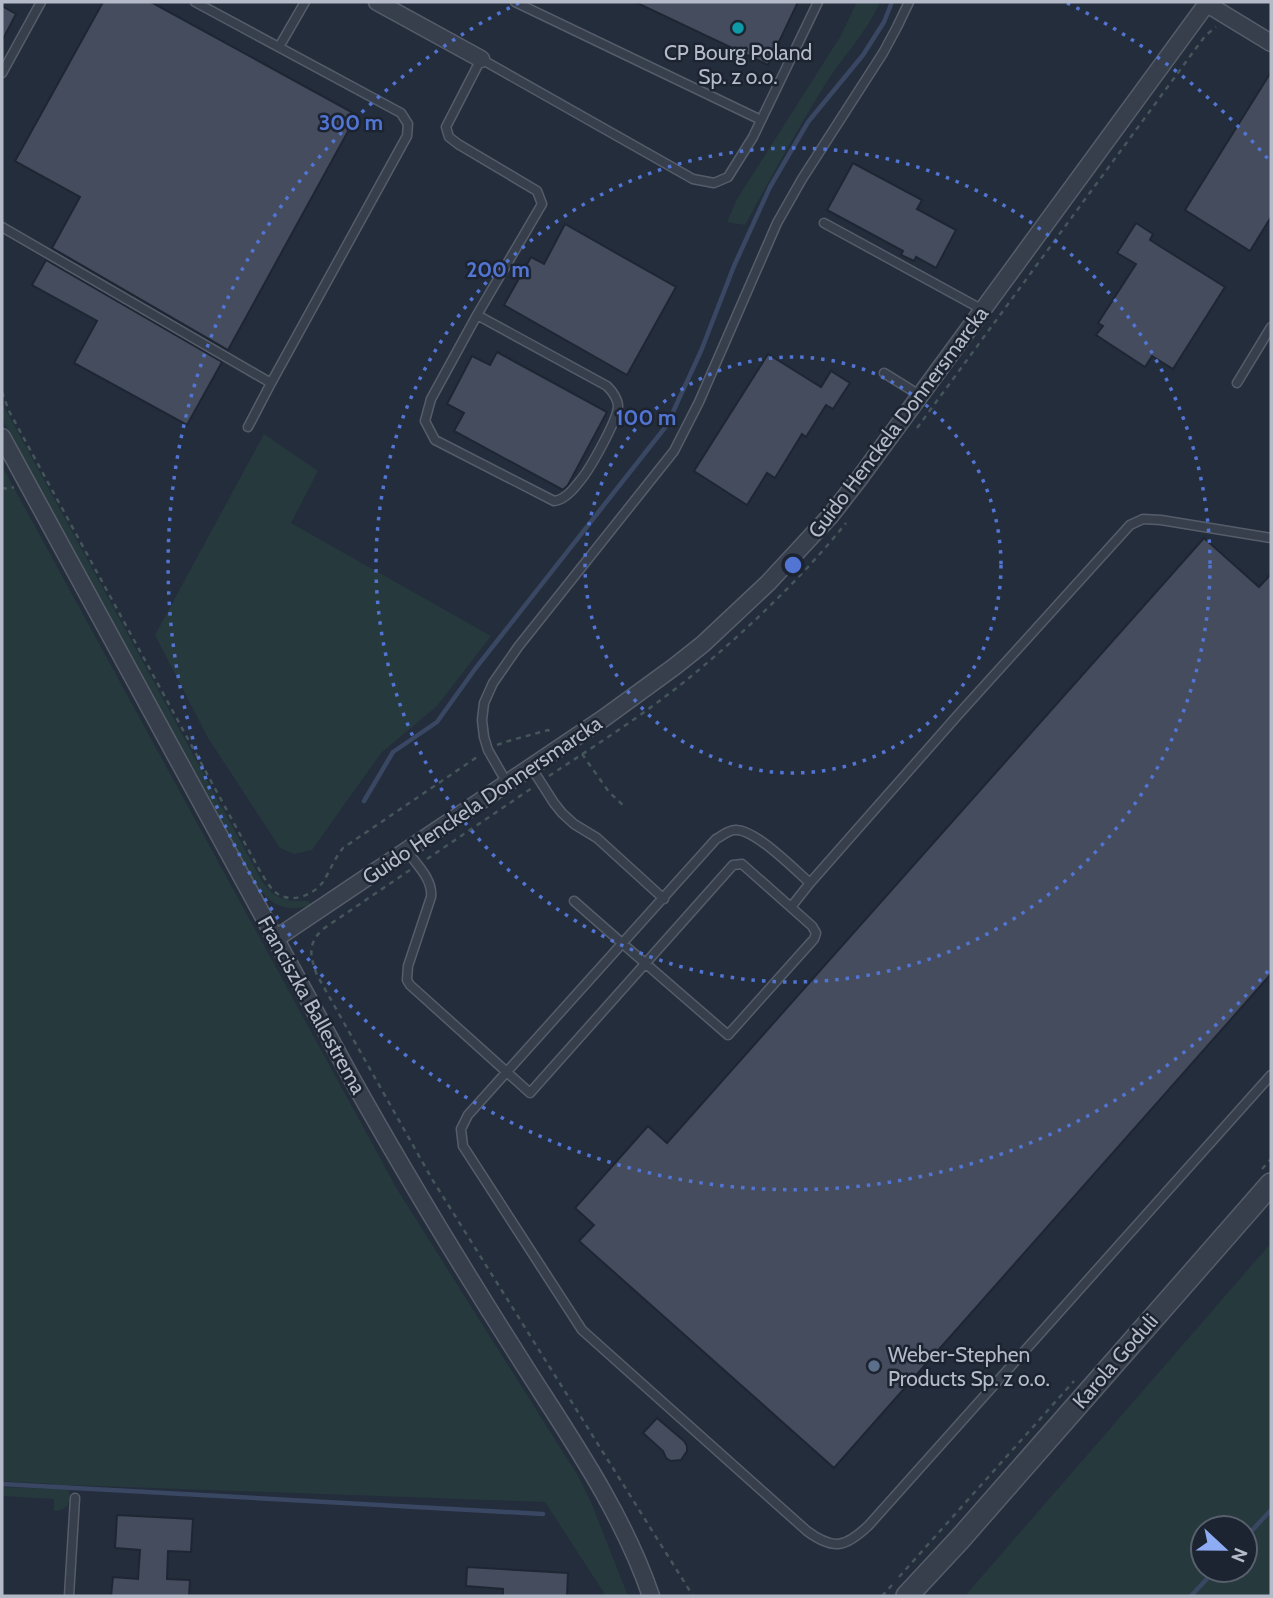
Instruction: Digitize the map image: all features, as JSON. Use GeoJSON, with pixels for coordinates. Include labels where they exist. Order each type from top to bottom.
{"type":"FeatureCollection","features":[{"type":"Feature","properties":{"kind":"street"},"geometry":{"type":"LineString","coordinates":[[377,2],[481,59]]}},
{"type":"Feature","properties":{"kind":"street"},"geometry":{"type":"LineString","coordinates":[[1207,3],[1271,43]]}},
{"type":"Feature","properties":{"kind":"street","name":"Guido Henckela Donnersmarcka"},"geometry":{"type":"LineString","coordinates":[[275,939],[642,692],[703,644],[798,552],[831,515],[921,396],[1207,3]]}},
{"type":"Feature","properties":{"kind":"street","name":"Franciszka Ballestrema"},"geometry":{"type":"LineString","coordinates":[[2,437],[406,1175],[595,1478],[639,1563],[651,1596]]}},
{"type":"Feature","properties":{"kind":"street","name":"Karola Goduli"},"geometry":{"type":"LineString","coordinates":[[907,1596],[1271,1184]]}},
{"type":"Feature","properties":{"kind":"street","name":"Karola Goduli"},"geometry":{"type":"LineString","coordinates":[[922,1596],[960,1539]]}},
{"type":"Feature","properties":{"kind":"street","name":"Franciszka Ballestrema"},"geometry":{"type":"LineString","coordinates":[[639,1563],[664,1596]]}},
{"type":"Feature","properties":{"kind":"lane"},"geometry":{"type":"LineString","coordinates":[[2,73],[41,2]]}},
{"type":"Feature","properties":{"kind":"lane"},"geometry":{"type":"LineString","coordinates":[[195,2],[401,113],[408,124],[407,136],[248,427]]}},
{"type":"Feature","properties":{"kind":"lane"},"geometry":{"type":"LineString","coordinates":[[279,47],[305,2]]}},
{"type":"Feature","properties":{"kind":"lane"},"geometry":{"type":"LineString","coordinates":[[516,2],[761,120]]}},
{"type":"Feature","properties":{"kind":"lane"},"geometry":{"type":"LineString","coordinates":[[477,315],[607,386],[613,392],[618,406],[613,422],[580,482],[561,500],[554,501],[435,440],[425,421],[431,399],[477,315],[542,204],[537,191],[449,136],[446,127],[481,59],[693,179],[715,183],[728,177],[753,136],[818,2]]}},
{"type":"Feature","properties":{"kind":"lane"},"geometry":{"type":"LineString","coordinates":[[507,783],[488,750],[484,737],[484,702],[493,683],[518,647],[674,451],[699,402],[777,223],[883,53],[909,2]]}},
{"type":"Feature","properties":{"kind":"lane"},"geometry":{"type":"LineString","coordinates":[[824,223],[982,310]]}},
{"type":"Feature","properties":{"kind":"lane"},"geometry":{"type":"LineString","coordinates":[[2,227],[271,383]]}},
{"type":"Feature","properties":{"kind":"lane"},"geometry":{"type":"LineString","coordinates":[[1237,383],[1271,327]]}},
{"type":"Feature","properties":{"kind":"lane"},"geometry":{"type":"LineString","coordinates":[[884,373],[921,396]]}},
{"type":"Feature","properties":{"kind":"lane"},"geometry":{"type":"LineString","coordinates":[[791,907],[957,716],[1130,526],[1143,519],[1161,520],[1271,538]]}},
{"type":"Feature","properties":{"kind":"lane"},"geometry":{"type":"LineString","coordinates":[[531,767],[562,813],[597,838],[664,899]]}},
{"type":"Feature","properties":{"kind":"lane"},"geometry":{"type":"LineString","coordinates":[[810,883],[747,831],[736,829],[716,839],[468,1115],[461,1129],[463,1146],[582,1330],[807,1531],[829,1544],[850,1540],[869,1525],[1271,1075]]}},
{"type":"Feature","properties":{"kind":"lane"},"geometry":{"type":"LineString","coordinates":[[407,851],[427,878],[432,891],[408,966],[407,980],[413,989],[530,1093],[645,963],[733,864],[742,864],[812,926],[816,933],[814,939],[728,1035],[645,963],[623,944],[574,901]]}},
{"type":"Feature","properties":{"kind":"lane"},"geometry":{"type":"LineString","coordinates":[[69,1596],[75,1498]]}},
{"type":"Feature","properties":{"kind":"path"},"geometry":{"type":"LineString","coordinates":[[916,428],[1205,36],[1220,23]]}},
{"type":"Feature","properties":{"kind":"path"},"geometry":{"type":"LineString","coordinates":[[2,392],[9,411],[254,859],[275,892],[289,898],[305,897],[315,891],[343,848],[481,754]]}},
{"type":"Feature","properties":{"kind":"path"},"geometry":{"type":"LineString","coordinates":[[693,1596],[432,1179],[317,975],[311,958],[312,945],[323,929],[582,754],[689,678],[796,580],[851,515]]}},
{"type":"Feature","properties":{"kind":"path"},"geometry":{"type":"LineString","coordinates":[[494,747],[548,730],[552,732]]}},
{"type":"Feature","properties":{"kind":"path"},"geometry":{"type":"LineString","coordinates":[[582,754],[609,792],[624,806]]}},
{"type":"Feature","properties":{"kind":"green space"},"geometry":{"type":"Polygon","coordinates":[[[857,2],[880,2],[815,101],[745,225],[727,222],[737,199],[840,37],[857,2]]]}},
{"type":"Feature","properties":{"kind":"green space"},"geometry":{"type":"Polygon","coordinates":[[[2,403],[262,881],[277,896],[288,900],[309,901],[311,905],[293,908],[279,905],[267,897],[256,884],[7,428],[2,417],[2,403]]]}},
{"type":"Feature","properties":{"kind":"green space"},"geometry":{"type":"Polygon","coordinates":[[[264,434],[318,471],[291,523],[491,636],[437,706],[381,753],[312,850],[294,854],[280,848],[208,738],[155,635],[264,434]]]}},
{"type":"Feature","properties":{"kind":"green space"},"geometry":{"type":"Polygon","coordinates":[[[2,466],[397,1189],[578,1476],[628,1596],[606,1596],[545,1502],[70,1485],[67,1506],[54,1511],[54,1499],[2,1496],[2,1487],[54,1489],[54,1484],[2,1481],[2,466]]]}},
{"type":"Feature","properties":{"kind":"green space"},"geometry":{"type":"Polygon","coordinates":[[[1271,1243],[1271,1596],[965,1596],[1271,1243]]]}},
{"type":"Feature","properties":{"kind":"building"},"geometry":{"type":"Polygon","coordinates":[[[103,2],[151,2],[357,115],[228,350],[52,248],[80,197],[15,161],[103,2]]]}},
{"type":"Feature","properties":{"kind":"building","name":"CP Bourg Poland Sp. z o.o."},"geometry":{"type":"Polygon","coordinates":[[[635,2],[798,2],[768,65],[635,2]]]}},
{"type":"Feature","properties":{"kind":"building"},"geometry":{"type":"Polygon","coordinates":[[[2,6],[16,14],[2,41],[2,6]]]}},
{"type":"Feature","properties":{"kind":"building"},"geometry":{"type":"Polygon","coordinates":[[[1271,72],[1271,217],[1250,251],[1185,210],[1271,72]]]}},
{"type":"Feature","properties":{"kind":"building"},"geometry":{"type":"Polygon","coordinates":[[[853,163],[922,200],[917,209],[956,230],[936,268],[916,257],[914,261],[901,255],[903,251],[827,210],[853,163]]]}},
{"type":"Feature","properties":{"kind":"building"},"geometry":{"type":"Polygon","coordinates":[[[1136,223],[1153,234],[1150,240],[1225,287],[1173,369],[1152,356],[1145,367],[1096,335],[1103,326],[1098,323],[1136,264],[1117,253],[1136,223]]]}},
{"type":"Feature","properties":{"kind":"building"},"geometry":{"type":"Polygon","coordinates":[[[565,224],[676,287],[627,375],[504,305],[531,257],[544,264],[565,224]]]}},
{"type":"Feature","properties":{"kind":"building"},"geometry":{"type":"Polygon","coordinates":[[[46,260],[222,362],[187,425],[74,363],[97,321],[32,285],[46,260]]]}},
{"type":"Feature","properties":{"kind":"building"},"geometry":{"type":"Polygon","coordinates":[[[497,352],[607,412],[563,490],[454,431],[464,413],[447,404],[472,356],[490,365],[497,352]]]}},
{"type":"Feature","properties":{"kind":"building"},"geometry":{"type":"Polygon","coordinates":[[[768,354],[821,387],[831,371],[850,383],[833,409],[826,405],[806,437],[802,434],[775,478],[767,473],[747,505],[694,471],[768,354]]]}},
{"type":"Feature","properties":{"kind":"building"},"geometry":{"type":"Polygon","coordinates":[[[1204,538],[1259,587],[1271,574],[1271,974],[834,1468],[579,1241],[594,1225],[575,1208],[648,1126],[667,1143],[1204,538]]]}},
{"type":"Feature","properties":{"kind":"building"},"geometry":{"type":"Polygon","coordinates":[[[657,1418],[687,1446],[681,1460],[671,1461],[666,1458],[663,1451],[643,1433],[657,1418]]]}},
{"type":"Feature","properties":{"kind":"building"},"geometry":{"type":"Polygon","coordinates":[[[117,1515],[193,1519],[191,1552],[168,1551],[167,1579],[190,1580],[189,1596],[111,1596],[113,1577],[138,1579],[140,1550],[115,1548],[117,1515]]]}},
{"type":"Feature","properties":{"kind":"building"},"geometry":{"type":"Polygon","coordinates":[[[467,1567],[568,1573],[567,1596],[503,1596],[503,1589],[466,1586],[467,1567]]]}},
{"type":"Feature","properties":{"kind":"waterway"},"geometry":{"type":"LineString","coordinates":[[364,801],[393,752],[437,722],[475,669],[667,425],[770,187],[808,122],[863,55],[884,22],[892,2]]}},
{"type":"Feature","properties":{"kind":"waterway"},"geometry":{"type":"LineString","coordinates":[[2,1484],[543,1514]]}},
{"type":"Feature","properties":{"kind":"waterway"},"geometry":{"type":"LineString","coordinates":[[1259,1523],[1271,1510]]}},
{"type":"Feature","properties":{"kind":"waterway"},"geometry":{"type":"LineString","coordinates":[[1191,1596],[1202,1584]]}},
{"type":"Feature","properties":{"kind":"place","name":"CP Bourg Poland Sp. z o.o."},"geometry":{"type":"Point","coordinates":[738,28]}},
{"type":"Feature","properties":{"kind":"place","name":"Weber-Stephen Products Sp. z o.o."},"geometry":{"type":"Point","coordinates":[874,1366]}}]}
